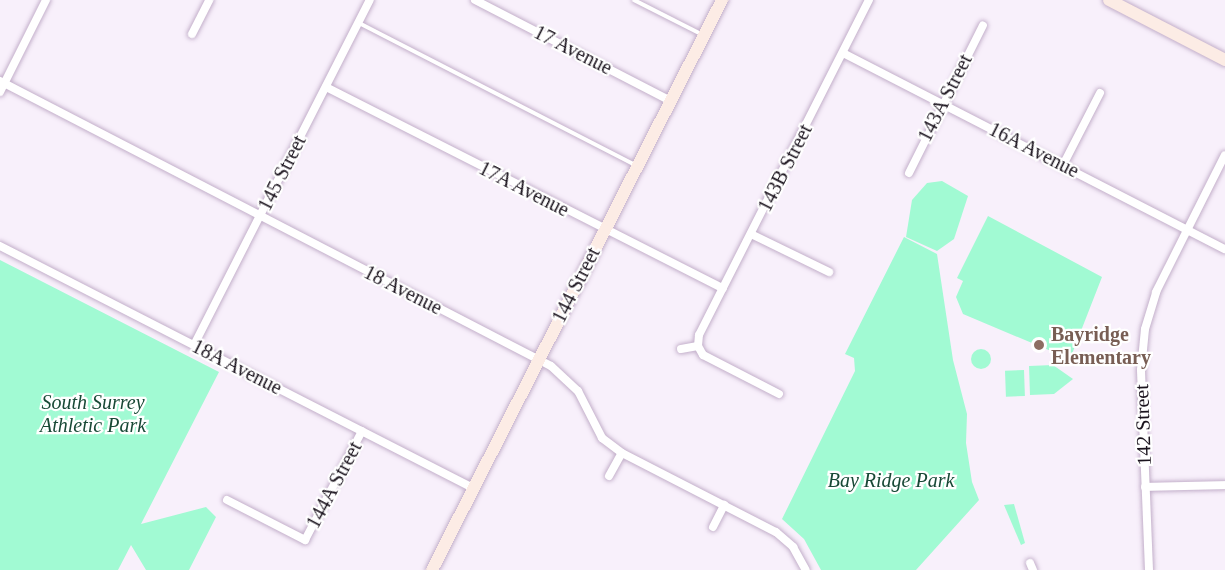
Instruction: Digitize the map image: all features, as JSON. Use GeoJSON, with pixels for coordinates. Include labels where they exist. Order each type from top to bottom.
{"type":"FeatureCollection","features":[{"type":"Feature","properties":{"kind":"street"},"geometry":{"type":"LineString","coordinates":[[0,92],[2,82],[46,0]]}},
{"type":"Feature","properties":{"kind":"street"},"geometry":{"type":"LineString","coordinates":[[192,34],[209,0]]}},
{"type":"Feature","properties":{"kind":"street","name":"145 Street"},"geometry":{"type":"LineString","coordinates":[[194,345],[370,0]]}},
{"type":"Feature","properties":{"kind":"street","name":"17 Avenue"},"geometry":{"type":"LineString","coordinates":[[475,0],[671,100]]}},
{"type":"Feature","properties":{"kind":"street","name":"144 Street"},"geometry":{"type":"LineString","coordinates":[[432,570],[722,0]]}},
{"type":"Feature","properties":{"kind":"street","name":"143B Street"},"geometry":{"type":"LineString","coordinates":[[698,346],[699,335],[869,0]]}},
{"type":"Feature","properties":{"kind":"street"},"geometry":{"type":"LineString","coordinates":[[1108,0],[1225,60]]}},
{"type":"Feature","properties":{"kind":"street","name":"143A Street"},"geometry":{"type":"LineString","coordinates":[[909,172],[983,25]]}},
{"type":"Feature","properties":{"kind":"street","name":"16A Avenue"},"geometry":{"type":"LineString","coordinates":[[843,52],[1225,249]]}},
{"type":"Feature","properties":{"kind":"street","name":"18 Avenue"},"geometry":{"type":"LineString","coordinates":[[2,82],[538,359],[566,376],[578,391],[593,426],[622,453],[776,532],[793,547],[806,570]]}},
{"type":"Feature","properties":{"kind":"street","name":"17A Avenue"},"geometry":{"type":"LineString","coordinates":[[326,87],[723,288]]}},
{"type":"Feature","properties":{"kind":"street"},"geometry":{"type":"LineString","coordinates":[[1063,165],[1100,93]]}},
{"type":"Feature","properties":{"kind":"street","name":"142 Street"},"geometry":{"type":"LineString","coordinates":[[1149,570],[1141,370],[1145,329],[1155,292],[1225,155]]}},
{"type":"Feature","properties":{"kind":"street"},"geometry":{"type":"LineString","coordinates":[[751,234],[829,272]]}},
{"type":"Feature","properties":{"kind":"street","name":"18A Avenue"},"geometry":{"type":"LineString","coordinates":[[0,246],[473,488]]}},
{"type":"Feature","properties":{"kind":"street"},"geometry":{"type":"LineString","coordinates":[[681,349],[698,346],[703,354],[779,394]]}},
{"type":"Feature","properties":{"kind":"street","name":"144A Street"},"geometry":{"type":"LineString","coordinates":[[227,500],[305,540],[362,431]]}},
{"type":"Feature","properties":{"kind":"street"},"geometry":{"type":"LineString","coordinates":[[609,476],[622,453]]}},
{"type":"Feature","properties":{"kind":"street"},"geometry":{"type":"LineString","coordinates":[[1145,487],[1225,484]]}},
{"type":"Feature","properties":{"kind":"street"},"geometry":{"type":"LineString","coordinates":[[713,527],[724,505]]}},
{"type":"Feature","properties":{"kind":"lane"},"geometry":{"type":"LineString","coordinates":[[634,0],[704,36]]}},
{"type":"Feature","properties":{"kind":"lane"},"geometry":{"type":"LineString","coordinates":[[359,22],[638,166]]}},
{"type":"Feature","properties":{"kind":"green space"},"geometry":{"type":"Polygon","coordinates":[[[942,181],[968,196],[954,239],[937,251],[906,237],[912,200],[927,183],[942,181]]]}},
{"type":"Feature","properties":{"kind":"green space"},"geometry":{"type":"Polygon","coordinates":[[[988,216],[1102,277],[1070,359],[963,314],[956,297],[963,281],[957,278],[988,216]]]}},
{"type":"Feature","properties":{"kind":"green space","name":"Bay Ridge Park"},"geometry":{"type":"Polygon","coordinates":[[[904,237],[937,254],[953,360],[967,414],[966,443],[972,482],[979,500],[916,570],[821,570],[804,539],[782,519],[855,371],[854,358],[845,354],[904,237]]]}},
{"type":"Feature","properties":{"kind":"green space","name":"South Surrey Athletic Park"},"geometry":{"type":"Polygon","coordinates":[[[0,260],[219,372],[141,524],[206,507],[216,517],[189,570],[146,570],[131,545],[118,570],[0,570],[0,260]]]}},
{"type":"Feature","properties":{"kind":"green space"},"geometry":{"type":"Polygon","coordinates":[[[981,349],[988,352],[991,359],[988,366],[981,369],[974,366],[971,359],[974,352],[981,349]]]}},
{"type":"Feature","properties":{"kind":"green space"},"geometry":{"type":"Polygon","coordinates":[[[1053,365],[1073,379],[1054,394],[1030,395],[1029,366],[1053,365]]]}},
{"type":"Feature","properties":{"kind":"green space"},"geometry":{"type":"Polygon","coordinates":[[[1024,370],[1025,396],[1006,397],[1005,371],[1024,370]]]}},
{"type":"Feature","properties":{"kind":"green space"},"geometry":{"type":"Polygon","coordinates":[[[1014,504],[1025,543],[1021,545],[1004,505],[1014,504]]]}},
{"type":"Feature","properties":{"kind":"place","name":"Bayridge Elementary"},"geometry":{"type":"Point","coordinates":[1039,345]}}]}
